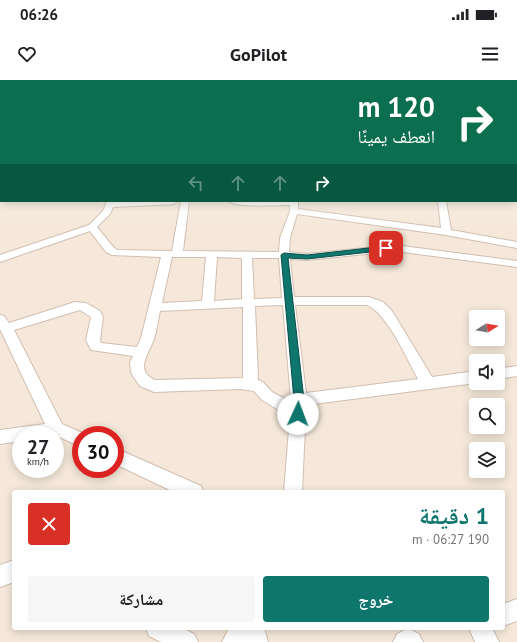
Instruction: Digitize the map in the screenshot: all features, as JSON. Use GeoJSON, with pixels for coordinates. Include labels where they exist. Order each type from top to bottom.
{"type":"FeatureCollection","features":[{"type":"Feature","properties":{"kind":"street"},"geometry":{"type":"LineString","coordinates":[[0,259],[92,227],[107,212],[111,202]]}},
{"type":"Feature","properties":{"kind":"street"},"geometry":{"type":"LineString","coordinates":[[185,202],[172,254],[155,307],[148,338],[140,352],[137,362],[138,372],[145,382],[154,386],[240,382],[258,386],[268,396],[298,407],[469,377]]}},
{"type":"Feature","properties":{"kind":"street"},"geometry":{"type":"LineString","coordinates":[[244,202],[294,205],[396,236],[517,264]]}},
{"type":"Feature","properties":{"kind":"street"},"geometry":{"type":"LineString","coordinates":[[442,202],[446,232]]}},
{"type":"Feature","properties":{"kind":"street"},"geometry":{"type":"LineString","coordinates":[[293,490],[298,407],[284,255],[285,238],[294,205]]}},
{"type":"Feature","properties":{"kind":"street"},"geometry":{"type":"LineString","coordinates":[[92,227],[110,250],[116,253],[284,255],[307,257],[396,236],[446,232],[517,245]]}},
{"type":"Feature","properties":{"kind":"street"},"geometry":{"type":"LineString","coordinates":[[208,304],[212,254]]}},
{"type":"Feature","properties":{"kind":"street"},"geometry":{"type":"LineString","coordinates":[[247,255],[251,385]]}},
{"type":"Feature","properties":{"kind":"street"},"geometry":{"type":"LineString","coordinates":[[155,307],[289,301],[369,301],[378,305],[388,314],[428,383]]}},
{"type":"Feature","properties":{"kind":"street"},"geometry":{"type":"LineString","coordinates":[[54,426],[3,323],[75,306],[82,306],[96,314],[97,317],[93,340],[96,347],[140,352]]}},
{"type":"Feature","properties":{"kind":"street"},"geometry":{"type":"LineString","coordinates":[[505,373],[517,371]]}},
{"type":"Feature","properties":{"kind":"street"},"geometry":{"type":"LineString","coordinates":[[0,437],[12,435]]}},
{"type":"Feature","properties":{"kind":"street"},"geometry":{"type":"LineString","coordinates":[[124,460],[190,490]]}},
{"type":"Feature","properties":{"kind":"street"},"geometry":{"type":"LineString","coordinates":[[0,576],[12,572]]}},
{"type":"Feature","properties":{"kind":"street"},"geometry":{"type":"LineString","coordinates":[[505,614],[517,610]]}},
{"type":"Feature","properties":{"kind":"street"},"geometry":{"type":"LineString","coordinates":[[161,630],[186,642]]}},
{"type":"Feature","properties":{"kind":"street"},"geometry":{"type":"LineString","coordinates":[[234,642],[240,630]]}},
{"type":"Feature","properties":{"kind":"street"},"geometry":{"type":"LineString","coordinates":[[253,630],[256,642]]}},
{"type":"Feature","properties":{"kind":"street"},"geometry":{"type":"LineString","coordinates":[[481,630],[487,642]]}},
{"type":"Feature","properties":{"kind":"street"},"geometry":{"type":"LineString","coordinates":[[405,642],[411,642]]}},
{"type":"Feature","properties":{"kind":"shaded area"},"geometry":{"type":"Polygon","coordinates":[[[0,202],[517,202],[517,642],[0,642],[0,202]]]}},
{"type":"Feature","properties":{"kind":"route"},"geometry":{"type":"LineString","coordinates":[[298,414],[299,400],[284,255],[307,257],[386,248]]}}]}
